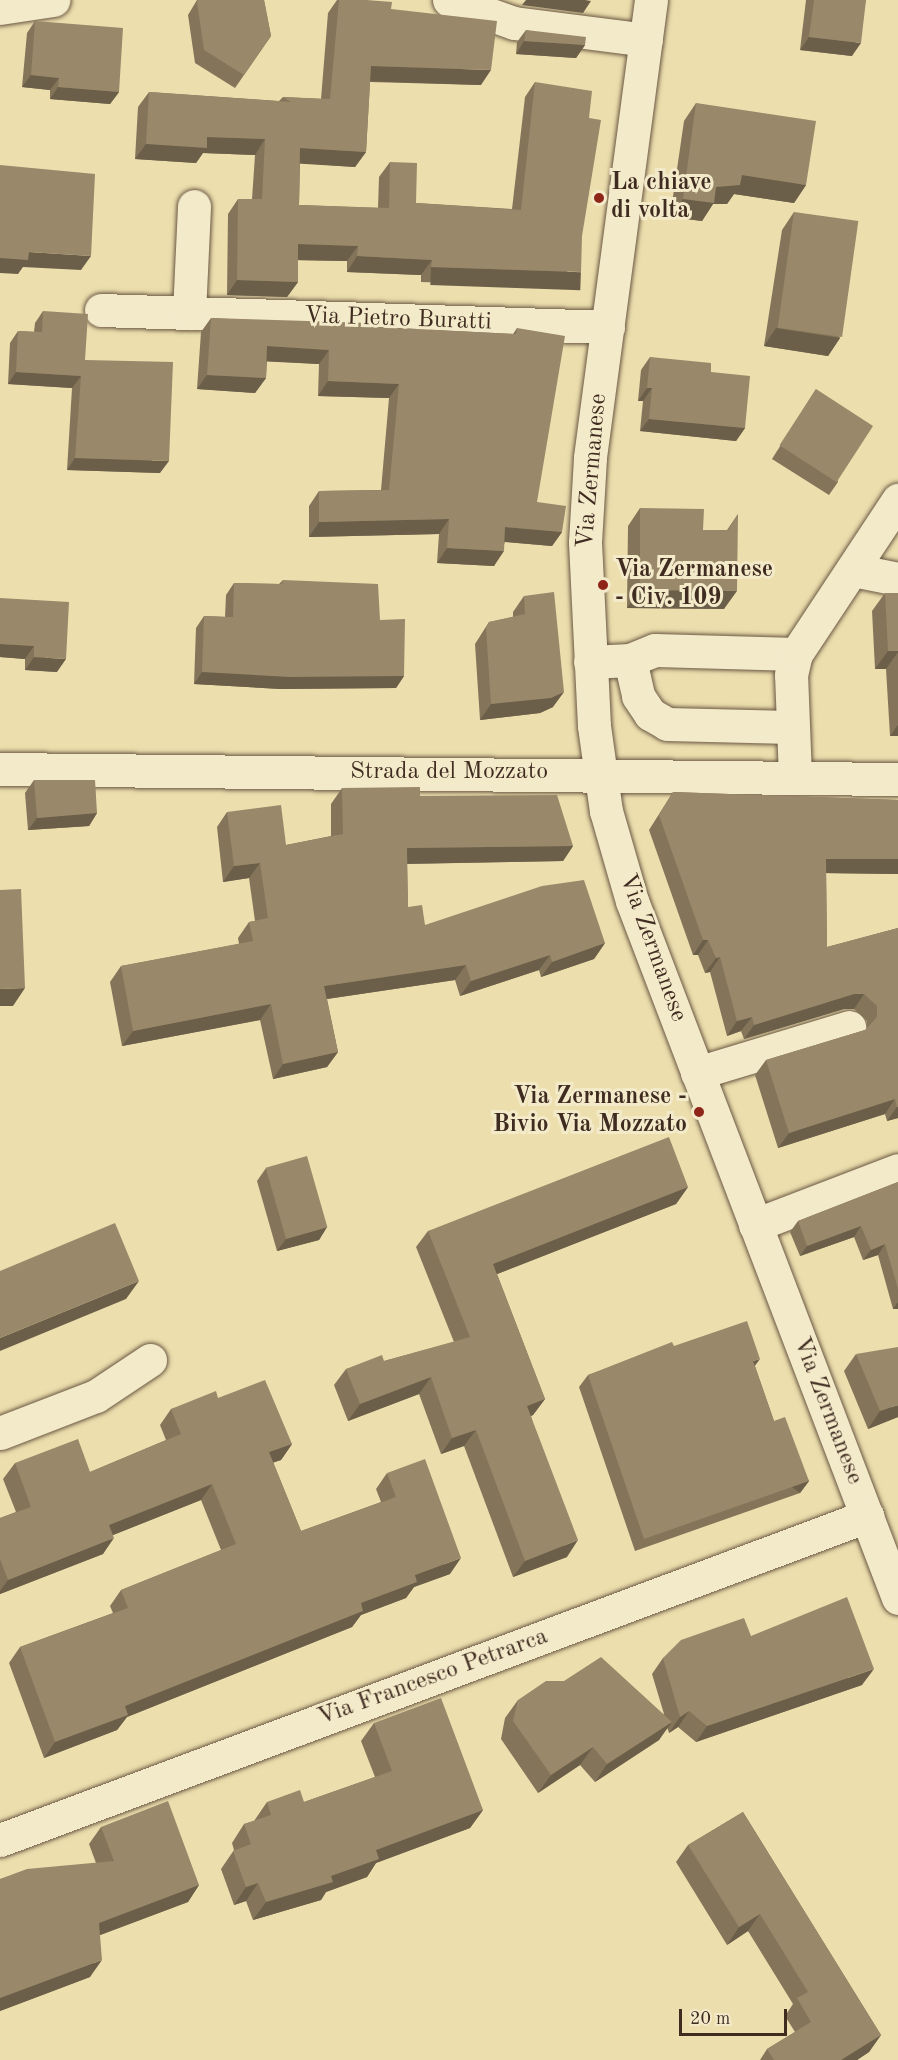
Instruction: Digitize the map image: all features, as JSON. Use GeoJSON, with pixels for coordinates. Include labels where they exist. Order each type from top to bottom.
{"type":"FeatureCollection","features":[{"type":"Feature","properties":{"kind":"street"},"geometry":{"type":"LineString","coordinates":[[0,8],[53,0]]}},
{"type":"Feature","properties":{"kind":"street"},"geometry":{"type":"LineString","coordinates":[[449,0],[514,23],[646,40]]}},
{"type":"Feature","properties":{"kind":"street","name":"Via Zermanese"},"geometry":{"type":"LineString","coordinates":[[651,0],[590,458],[585,542],[590,662],[600,773],[606,811],[632,901],[898,1598]]}},
{"type":"Feature","properties":{"kind":"street"},"geometry":{"type":"LineString","coordinates":[[189,313],[194,206]]}},
{"type":"Feature","properties":{"kind":"street","name":"Via Pietro Buratti"},"geometry":{"type":"LineString","coordinates":[[101,310],[608,327]]}},
{"type":"Feature","properties":{"kind":"street"},"geometry":{"type":"LineString","coordinates":[[795,777],[791,727],[791,675],[796,654],[898,500]]}},
{"type":"Feature","properties":{"kind":"street"},"geometry":{"type":"LineString","coordinates":[[853,570],[898,579]]}},
{"type":"Feature","properties":{"kind":"street"},"geometry":{"type":"LineString","coordinates":[[590,662],[630,660],[655,650],[796,654]]}},
{"type":"Feature","properties":{"kind":"street"},"geometry":{"type":"LineString","coordinates":[[630,660],[638,696],[650,714],[667,724],[791,727]]}},
{"type":"Feature","properties":{"kind":"street","name":"Strada del Mozzato"},"geometry":{"type":"LineString","coordinates":[[0,769],[600,773],[898,779]]}},
{"type":"Feature","properties":{"kind":"street"},"geometry":{"type":"LineString","coordinates":[[697,1073],[849,1027]]}},
{"type":"Feature","properties":{"kind":"street"},"geometry":{"type":"LineString","coordinates":[[755,1225],[898,1170]]}},
{"type":"Feature","properties":{"kind":"street"},"geometry":{"type":"LineString","coordinates":[[0,1433],[96,1396],[150,1360]]}},
{"type":"Feature","properties":{"kind":"street","name":"Via Francesco Petrarca"},"geometry":{"type":"LineString","coordinates":[[0,1840],[867,1516]]}},
{"type":"Feature","properties":{"kind":"building"},"geometry":{"type":"Polygon","coordinates":[[[198,0],[264,0],[271,36],[244,75],[204,50],[198,0]]]}},
{"type":"Feature","properties":{"kind":"building"},"geometry":{"type":"Polygon","coordinates":[[[339,0],[392,2],[391,9],[497,21],[491,70],[371,66],[366,152],[300,148],[299,205],[389,208],[390,162],[417,163],[416,203],[521,210],[535,82],[592,91],[589,118],[601,120],[582,236],[581,272],[431,267],[432,260],[357,256],[358,246],[298,244],[298,282],[237,280],[238,199],[262,199],[265,139],[207,137],[207,148],[146,144],[149,92],[291,102],[283,97],[330,99],[339,0]]]}},
{"type":"Feature","properties":{"kind":"building"},"geometry":{"type":"Polygon","coordinates":[[[814,0],[866,0],[861,43],[809,37],[814,0]]]}},
{"type":"Feature","properties":{"kind":"building"},"geometry":{"type":"Polygon","coordinates":[[[35,21],[123,28],[119,92],[58,87],[59,78],[31,75],[35,21]]]}},
{"type":"Feature","properties":{"kind":"building"},"geometry":{"type":"Polygon","coordinates":[[[526,30],[586,37],[585,45],[524,41],[526,30]]]}},
{"type":"Feature","properties":{"kind":"building"},"geometry":{"type":"Polygon","coordinates":[[[696,103],[816,121],[806,185],[742,175],[740,185],[716,187],[714,203],[683,199],[696,103]]]}},
{"type":"Feature","properties":{"kind":"building"},"geometry":{"type":"Polygon","coordinates":[[[0,165],[95,174],[91,256],[29,252],[28,260],[0,258],[0,165]]]}},
{"type":"Feature","properties":{"kind":"building"},"geometry":{"type":"Polygon","coordinates":[[[794,212],[858,221],[842,337],[778,328],[794,212]]]}},
{"type":"Feature","properties":{"kind":"building"},"geometry":{"type":"Polygon","coordinates":[[[43,311],[88,314],[85,360],[173,362],[169,461],[75,458],[81,376],[16,372],[18,331],[42,332],[43,311]]]}},
{"type":"Feature","properties":{"kind":"building"},"geometry":{"type":"Polygon","coordinates":[[[211,318],[372,323],[372,327],[516,334],[517,328],[565,336],[537,502],[566,506],[562,532],[505,527],[504,551],[447,548],[449,519],[319,522],[319,491],[389,490],[399,384],[328,381],[329,350],[267,346],[266,378],[207,375],[211,318]]]}},
{"type":"Feature","properties":{"kind":"building"},"geometry":{"type":"Polygon","coordinates":[[[650,357],[711,363],[711,372],[750,376],[745,428],[649,419],[652,388],[647,388],[650,357]]]}},
{"type":"Feature","properties":{"kind":"building"},"geometry":{"type":"Polygon","coordinates":[[[816,389],[873,426],[837,482],[780,445],[816,389]]]}},
{"type":"Feature","properties":{"kind":"building"},"geometry":{"type":"Polygon","coordinates":[[[640,508],[704,509],[703,530],[728,530],[738,514],[737,591],[640,590],[640,508]]]}},
{"type":"Feature","properties":{"kind":"building"},"geometry":{"type":"Polygon","coordinates":[[[283,580],[378,584],[380,620],[405,619],[404,676],[290,677],[202,672],[204,616],[233,617],[234,583],[282,584],[283,580]]]}},
{"type":"Feature","properties":{"kind":"building"},"geometry":{"type":"Polygon","coordinates":[[[554,592],[564,692],[551,698],[491,704],[486,628],[489,622],[525,614],[524,596],[554,592]]]}},
{"type":"Feature","properties":{"kind":"building"},"geometry":{"type":"Polygon","coordinates":[[[885,593],[898,593],[898,651],[888,651],[885,593]]]}},
{"type":"Feature","properties":{"kind":"building"},"geometry":{"type":"Polygon","coordinates":[[[0,598],[69,602],[66,659],[34,657],[34,646],[0,644],[0,598]]]}},
{"type":"Feature","properties":{"kind":"building"},"geometry":{"type":"Polygon","coordinates":[[[34,780],[95,780],[97,813],[37,818],[34,780]]]}},
{"type":"Feature","properties":{"kind":"building"},"geometry":{"type":"Polygon","coordinates":[[[420,787],[420,796],[557,795],[573,846],[407,848],[408,907],[422,905],[425,925],[542,886],[584,880],[605,943],[552,962],[550,955],[471,981],[466,965],[324,986],[338,1052],[283,1064],[271,1004],[133,1031],[121,966],[253,941],[249,922],[268,918],[260,863],[234,866],[227,812],[281,805],[286,845],[343,834],[342,788],[420,787]]]}},
{"type":"Feature","properties":{"kind":"building"},"geometry":{"type":"Polygon","coordinates":[[[673,792],[898,800],[898,859],[826,859],[827,947],[898,928],[898,1107],[895,1099],[789,1133],[766,1060],[865,1030],[877,1017],[877,1006],[864,994],[854,994],[754,1025],[752,1017],[737,1021],[720,957],[716,958],[708,940],[703,940],[659,815],[673,792]]]}},
{"type":"Feature","properties":{"kind":"building"},"geometry":{"type":"Polygon","coordinates":[[[21,889],[25,988],[0,989],[0,890],[21,889]]]}},
{"type":"Feature","properties":{"kind":"building"},"geometry":{"type":"Polygon","coordinates":[[[669,1137],[688,1187],[493,1264],[545,1399],[527,1406],[578,1540],[525,1561],[476,1430],[452,1438],[431,1377],[360,1404],[346,1369],[382,1355],[384,1361],[470,1337],[428,1231],[669,1137]]]}},
{"type":"Feature","properties":{"kind":"building"},"geometry":{"type":"Polygon","coordinates":[[[307,1156],[327,1227],[286,1239],[266,1168],[307,1156]]]}},
{"type":"Feature","properties":{"kind":"building"},"geometry":{"type":"Polygon","coordinates":[[[898,1182],[898,1289],[885,1244],[871,1250],[861,1226],[807,1246],[798,1221],[898,1182]]]}},
{"type":"Feature","properties":{"kind":"building"},"geometry":{"type":"Polygon","coordinates":[[[115,1223],[139,1281],[0,1338],[0,1271],[115,1223]]]}},
{"type":"Feature","properties":{"kind":"building"},"geometry":{"type":"Polygon","coordinates":[[[747,1321],[760,1359],[753,1361],[774,1421],[785,1417],[809,1481],[644,1539],[588,1375],[672,1342],[674,1346],[747,1321]]]}},
{"type":"Feature","properties":{"kind":"building"},"geometry":{"type":"Polygon","coordinates":[[[898,1347],[898,1405],[880,1411],[856,1354],[898,1347]]]}},
{"type":"Feature","properties":{"kind":"building"},"geometry":{"type":"Polygon","coordinates":[[[265,1380],[292,1444],[269,1452],[301,1531],[396,1497],[387,1473],[425,1459],[461,1558],[415,1575],[417,1582],[361,1603],[363,1611],[125,1706],[128,1715],[55,1742],[20,1647],[128,1608],[121,1590],[236,1544],[212,1484],[109,1525],[114,1538],[8,1580],[0,1559],[0,1518],[31,1507],[15,1463],[78,1439],[90,1472],[181,1434],[171,1409],[216,1391],[218,1398],[265,1380]]]}},
{"type":"Feature","properties":{"kind":"building"},"geometry":{"type":"Polygon","coordinates":[[[847,1597],[874,1669],[707,1726],[689,1711],[680,1717],[663,1658],[681,1640],[744,1618],[751,1636],[847,1597]]]}},
{"type":"Feature","properties":{"kind":"building"},"geometry":{"type":"Polygon","coordinates":[[[601,1657],[672,1722],[607,1764],[593,1747],[551,1775],[513,1721],[518,1700],[546,1681],[564,1681],[601,1657]]]}},
{"type":"Feature","properties":{"kind":"building"},"geometry":{"type":"Polygon","coordinates":[[[441,1698],[483,1810],[376,1850],[379,1859],[331,1876],[333,1882],[266,1902],[258,1883],[246,1887],[233,1851],[251,1844],[244,1824],[271,1815],[267,1802],[300,1790],[304,1802],[392,1771],[374,1723],[441,1698]]]}},
{"type":"Feature","properties":{"kind":"building"},"geometry":{"type":"Polygon","coordinates":[[[168,1801],[199,1885],[99,1923],[102,1960],[0,1998],[0,1879],[27,1869],[114,1861],[101,1827],[168,1801]]]}},
{"type":"Feature","properties":{"kind":"building"},"geometry":{"type":"Polygon","coordinates":[[[743,1812],[881,2035],[841,2060],[774,2060],[767,2049],[811,2022],[797,1998],[808,1992],[760,1914],[739,1927],[688,1845],[743,1812]]]}},
{"type":"Feature","properties":{"kind":"place","name":"La chiave di volta"},"geometry":{"type":"Point","coordinates":[599,198]}},
{"type":"Feature","properties":{"kind":"place","name":"Via Zermanese - Civ. 109"},"geometry":{"type":"Point","coordinates":[603,585]}},
{"type":"Feature","properties":{"kind":"place","name":"Via Zermanese - Bivio Via Mozzato"},"geometry":{"type":"Point","coordinates":[699,1112]}}]}
